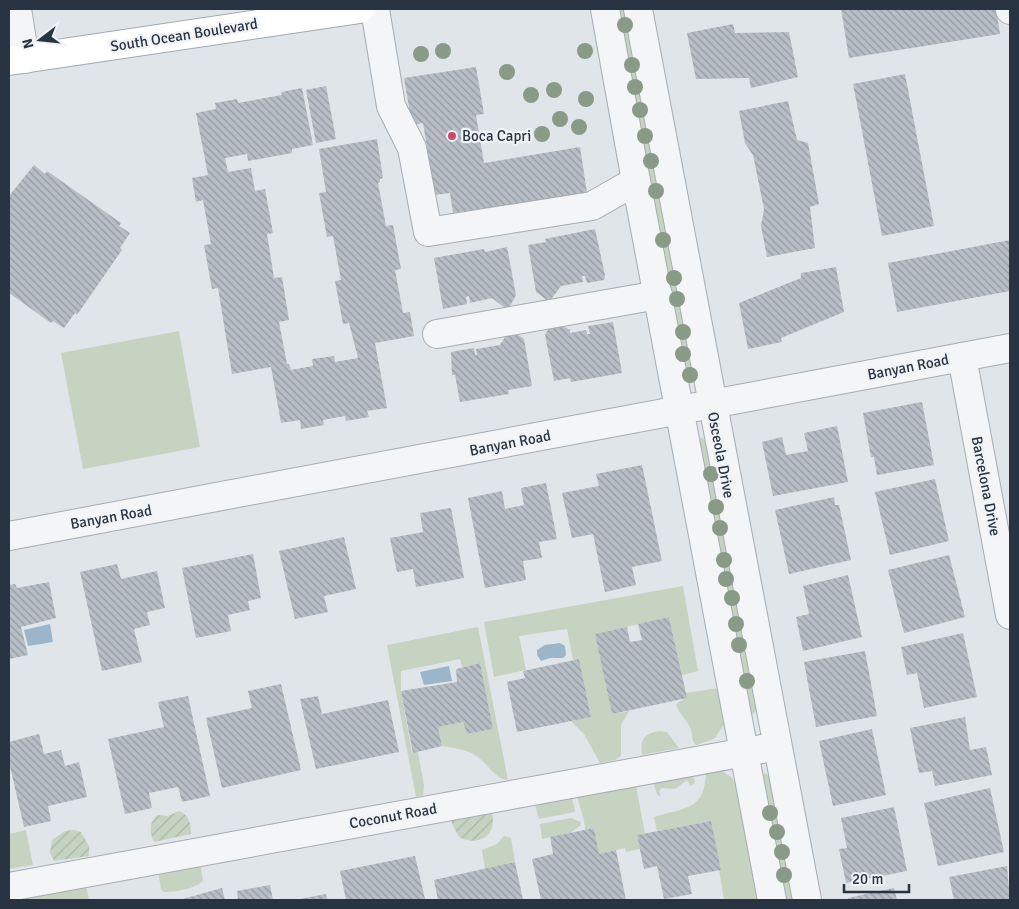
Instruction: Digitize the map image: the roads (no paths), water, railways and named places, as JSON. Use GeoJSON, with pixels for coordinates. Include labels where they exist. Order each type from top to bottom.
{"type":"FeatureCollection","features":[{"type":"Feature","properties":{"kind":"main road","name":"South Ocean Boulevard"},"geometry":{"type":"LineString","coordinates":[[17,60],[319,12],[360,9]]}},
{"type":"Feature","properties":{"kind":"street"},"geometry":{"type":"LineString","coordinates":[[17,9],[17,60]]}},
{"type":"Feature","properties":{"kind":"street"},"geometry":{"type":"LineString","coordinates":[[375,9],[392,106],[412,148],[428,232],[592,206],[636,180]]}},
{"type":"Feature","properties":{"kind":"street"},"geometry":{"type":"LineString","coordinates":[[605,9],[772,900]]}},
{"type":"Feature","properties":{"kind":"street","name":"Osceola Drive"},"geometry":{"type":"LineString","coordinates":[[638,9],[806,900]]}},
{"type":"Feature","properties":{"kind":"street"},"geometry":{"type":"LineString","coordinates":[[437,334],[658,295]]}},
{"type":"Feature","properties":{"kind":"street","name":"Banyan Road"},"geometry":{"type":"LineString","coordinates":[[9,536],[1010,348]]}},
{"type":"Feature","properties":{"kind":"street","name":"Barcelona Drive"},"geometry":{"type":"LineString","coordinates":[[962,357],[1010,615]]}},
{"type":"Feature","properties":{"kind":"street","name":"Coconut Road"},"geometry":{"type":"LineString","coordinates":[[9,887],[777,746]]}},
{"type":"Feature","properties":{"kind":"water"},"geometry":{"type":"Polygon","coordinates":[[[50,624],[53,642],[28,646],[24,630],[50,624]]]}},
{"type":"Feature","properties":{"kind":"water"},"geometry":{"type":"Polygon","coordinates":[[[560,643],[565,646],[566,655],[563,658],[550,658],[541,661],[537,655],[537,650],[545,645],[560,643]]]}},
{"type":"Feature","properties":{"kind":"water"},"geometry":{"type":"Polygon","coordinates":[[[449,666],[452,681],[424,685],[420,672],[449,666]]]}},
{"type":"Feature","properties":{"kind":"place","name":"Boca Capri"},"geometry":{"type":"Point","coordinates":[452,136]}}]}
